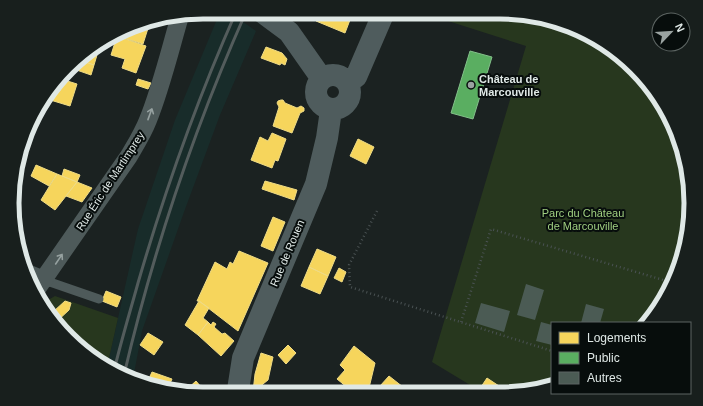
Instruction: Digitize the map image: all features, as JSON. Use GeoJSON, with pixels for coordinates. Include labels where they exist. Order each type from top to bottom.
{"type":"FeatureCollection","features":[{"type":"Feature","properties":{"kind":"street"},"geometry":{"type":"LineString","coordinates":[[271,19],[289,32],[322,79]]}},
{"type":"Feature","properties":{"kind":"street"},"geometry":{"type":"LineString","coordinates":[[347,82],[356,77],[381,19]]}},
{"type":"Feature","properties":{"kind":"street","name":"Rue Éric de Martimprey"},"geometry":{"type":"LineString","coordinates":[[40,285],[129,156],[140,137],[156,100],[179,21]]}},
{"type":"Feature","properties":{"kind":"street"},"geometry":{"type":"LineString","coordinates":[[335,75],[342,77],[347,82],[350,88],[350,94],[348,101],[344,106],[331,110],[319,103],[316,97],[316,90],[322,79],[335,75]]}},
{"type":"Feature","properties":{"kind":"street","name":"Rue de Rouen"},"geometry":{"type":"LineString","coordinates":[[239,387],[244,358],[316,184],[327,138],[331,110]]}},
{"type":"Feature","properties":{"kind":"lane"},"geometry":{"type":"LineString","coordinates":[[40,285],[98,299]]}},
{"type":"Feature","properties":{"kind":"path"},"geometry":{"type":"LineString","coordinates":[[377,211],[350,265],[350,287],[551,351]]}},
{"type":"Feature","properties":{"kind":"path"},"geometry":{"type":"LineString","coordinates":[[461,322],[491,229],[666,281]]}},
{"type":"Feature","properties":{"kind":"shaded area"},"geometry":{"type":"Polygon","coordinates":[[[217,19],[239,19],[256,31],[220,115],[184,212],[142,331],[134,373],[108,360],[138,229],[175,120],[217,19]]]}},
{"type":"Feature","properties":{"kind":"green space","name":"Parc du Château de Marcouville"},"geometry":{"type":"Polygon","coordinates":[[[442,19],[512,19],[548,25],[581,38],[612,57],[630,73],[646,91],[665,122],[678,155],[684,191],[684,215],[678,251],[670,273],[653,305],[640,322],[551,322],[551,380],[512,387],[473,387],[432,362],[526,46],[442,19]]]}},
{"type":"Feature","properties":{"kind":"green space"},"geometry":{"type":"Polygon","coordinates":[[[55,296],[118,318],[108,360],[91,349],[73,333],[57,315],[47,300],[55,296]]]}},
{"type":"Feature","properties":{"kind":"building: Logements"},"geometry":{"type":"Polygon","coordinates":[[[317,19],[350,19],[345,33],[316,21],[317,19]]]}},
{"type":"Feature","properties":{"kind":"building: Logements"},"geometry":{"type":"Polygon","coordinates":[[[148,27],[143,44],[123,38],[148,27]]]}},
{"type":"Feature","properties":{"kind":"building: Logements"},"geometry":{"type":"Polygon","coordinates":[[[122,38],[146,46],[136,73],[122,68],[125,59],[111,55],[115,42],[122,38]]]}},
{"type":"Feature","properties":{"kind":"building: Logements"},"geometry":{"type":"Polygon","coordinates":[[[266,47],[282,53],[287,59],[285,65],[281,63],[280,65],[261,58],[266,47]]]}},
{"type":"Feature","properties":{"kind":"building: Logements"},"geometry":{"type":"Polygon","coordinates":[[[95,54],[97,55],[94,65],[85,62],[95,54]]]}},
{"type":"Feature","properties":{"kind":"building: Logements"},"geometry":{"type":"Polygon","coordinates":[[[85,62],[94,65],[91,75],[76,70],[85,62]]]}},
{"type":"Feature","properties":{"kind":"building: Logements"},"geometry":{"type":"Polygon","coordinates":[[[138,79],[151,83],[148,89],[136,85],[138,79]]]}},
{"type":"Feature","properties":{"kind":"building: Logements"},"geometry":{"type":"Polygon","coordinates":[[[66,81],[77,84],[70,106],[51,100],[66,81]]]}},
{"type":"Feature","properties":{"kind":"building: Logements"},"geometry":{"type":"Polygon","coordinates":[[[281,100],[297,108],[301,106],[304,108],[304,111],[300,113],[292,133],[273,126],[279,107],[277,103],[281,100]]]}},
{"type":"Feature","properties":{"kind":"building: Logements"},"geometry":{"type":"Polygon","coordinates":[[[272,133],[286,139],[278,161],[275,160],[272,168],[251,160],[260,137],[268,141],[272,133]]]}},
{"type":"Feature","properties":{"kind":"building: Logements"},"geometry":{"type":"Polygon","coordinates":[[[358,139],[374,147],[366,164],[350,156],[358,139]]]}},
{"type":"Feature","properties":{"kind":"building: Logements"},"geometry":{"type":"Polygon","coordinates":[[[36,165],[57,174],[49,186],[31,176],[36,165]]]}},
{"type":"Feature","properties":{"kind":"building: Logements"},"geometry":{"type":"Polygon","coordinates":[[[64,169],[80,175],[77,182],[62,176],[64,169]]]}},
{"type":"Feature","properties":{"kind":"building: Logements"},"geometry":{"type":"Polygon","coordinates":[[[57,174],[77,182],[55,210],[41,200],[57,174]]]}},
{"type":"Feature","properties":{"kind":"building: Logements"},"geometry":{"type":"Polygon","coordinates":[[[265,181],[297,190],[294,200],[262,189],[265,181]]]}},
{"type":"Feature","properties":{"kind":"building: Logements"},"geometry":{"type":"Polygon","coordinates":[[[77,182],[92,188],[82,202],[66,196],[77,182]]]}},
{"type":"Feature","properties":{"kind":"building: Logements"},"geometry":{"type":"Polygon","coordinates":[[[273,217],[285,222],[273,251],[261,246],[273,217]]]}},
{"type":"Feature","properties":{"kind":"building: Logements"},"geometry":{"type":"Polygon","coordinates":[[[317,249],[336,257],[328,276],[309,267],[317,249]]]}},
{"type":"Feature","properties":{"kind":"building: Logements"},"geometry":{"type":"Polygon","coordinates":[[[239,251],[268,263],[238,331],[197,301],[215,262],[227,269],[230,262],[233,264],[239,251]]]}},
{"type":"Feature","properties":{"kind":"building: Logements"},"geometry":{"type":"Polygon","coordinates":[[[309,267],[328,276],[320,294],[301,286],[309,267]]]}},
{"type":"Feature","properties":{"kind":"building: Logements"},"geometry":{"type":"Polygon","coordinates":[[[339,268],[346,272],[342,282],[334,278],[339,268]]]}},
{"type":"Feature","properties":{"kind":"building: Logements"},"geometry":{"type":"Polygon","coordinates":[[[106,291],[121,297],[117,307],[102,301],[106,291]]]}},
{"type":"Feature","properties":{"kind":"building: Logements"},"geometry":{"type":"Polygon","coordinates":[[[65,301],[71,303],[69,310],[60,318],[54,311],[65,301]]]}},
{"type":"Feature","properties":{"kind":"building: Logements"},"geometry":{"type":"Polygon","coordinates":[[[199,301],[209,308],[203,318],[208,322],[198,335],[185,325],[199,301]]]}},
{"type":"Feature","properties":{"kind":"building: Logements"},"geometry":{"type":"Polygon","coordinates":[[[208,322],[211,325],[213,322],[216,324],[214,327],[222,334],[225,333],[234,341],[221,356],[198,335],[208,322]]]}},
{"type":"Feature","properties":{"kind":"building: Logements"},"geometry":{"type":"Polygon","coordinates":[[[148,333],[163,342],[154,355],[140,345],[148,333]]]}},
{"type":"Feature","properties":{"kind":"building: Logements"},"geometry":{"type":"Polygon","coordinates":[[[288,345],[296,353],[286,364],[278,355],[288,345]]]}},
{"type":"Feature","properties":{"kind":"building: Logements"},"geometry":{"type":"Polygon","coordinates":[[[354,346],[375,363],[369,387],[347,387],[337,379],[345,370],[340,365],[354,346]]]}},
{"type":"Feature","properties":{"kind":"building: Logements"},"geometry":{"type":"Polygon","coordinates":[[[261,353],[273,357],[268,380],[259,387],[254,387],[255,374],[261,353]]]}},
{"type":"Feature","properties":{"kind":"building: Logements"},"geometry":{"type":"Polygon","coordinates":[[[152,372],[172,379],[170,384],[149,379],[152,372]]]}},
{"type":"Feature","properties":{"kind":"building: Logements"},"geometry":{"type":"Polygon","coordinates":[[[389,376],[403,387],[381,387],[380,386],[389,376]]]}},
{"type":"Feature","properties":{"kind":"building: Logements"},"geometry":{"type":"Polygon","coordinates":[[[487,378],[499,386],[498,387],[481,387],[487,378]]]}},
{"type":"Feature","properties":{"kind":"building: Logements"},"geometry":{"type":"Polygon","coordinates":[[[196,381],[201,387],[191,387],[190,387],[196,381]]]}},
{"type":"Feature","properties":{"kind":"building: Public","name":"Château de Marcouville"},"geometry":{"type":"Polygon","coordinates":[[[470,51],[492,57],[473,119],[451,113],[470,51]]]}},
{"type":"Feature","properties":{"kind":"building: Autres"},"geometry":{"type":"Polygon","coordinates":[[[526,284],[544,290],[535,320],[517,315],[526,284]]]}},
{"type":"Feature","properties":{"kind":"building: Autres"},"geometry":{"type":"Polygon","coordinates":[[[481,303],[510,311],[504,332],[475,323],[481,303]]]}},
{"type":"Feature","properties":{"kind":"building: Autres"},"geometry":{"type":"Polygon","coordinates":[[[586,304],[604,309],[600,322],[581,322],[586,304]]]}},
{"type":"Feature","properties":{"kind":"building: Autres"},"geometry":{"type":"Polygon","coordinates":[[[541,322],[551,325],[551,345],[536,341],[541,322]]]}},
{"type":"Feature","properties":{"kind":"railway"},"geometry":{"type":"LineString","coordinates":[[116,365],[138,283],[182,146],[208,78],[233,19]]}},
{"type":"Feature","properties":{"kind":"railway"},"geometry":{"type":"LineString","coordinates":[[125,370],[148,282],[176,191],[209,101],[243,19]]}},
{"type":"Feature","properties":{"kind":"place","name":"Château de Marcouville"},"geometry":{"type":"Point","coordinates":[471,85]}}]}
